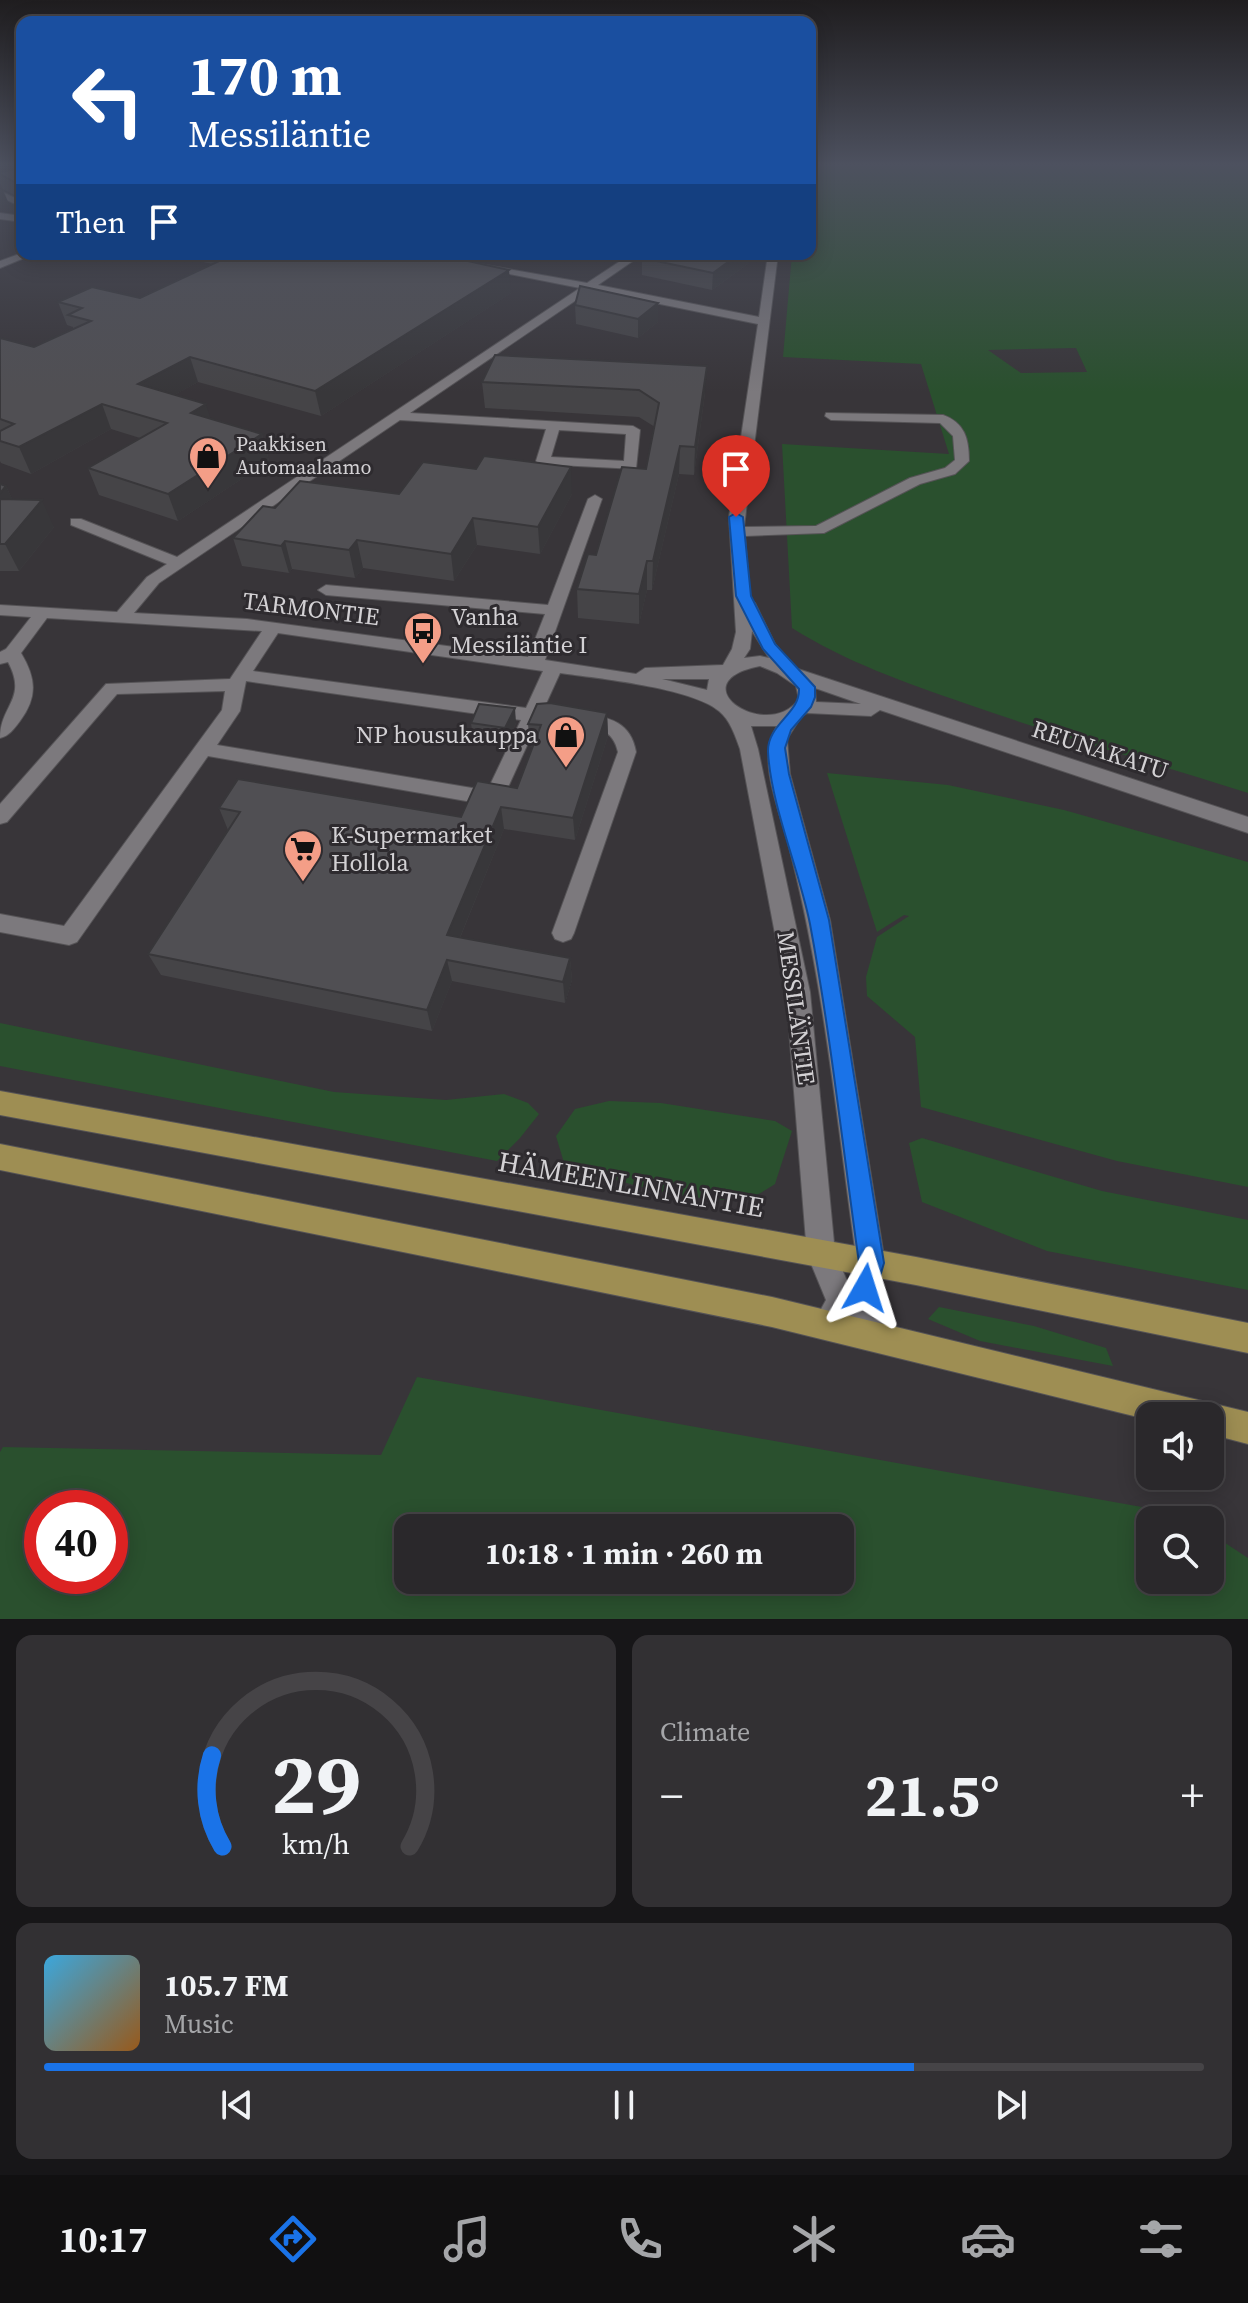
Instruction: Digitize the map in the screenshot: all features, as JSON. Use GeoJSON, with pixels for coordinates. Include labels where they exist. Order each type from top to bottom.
{"type":"FeatureCollection","features":[{"type":"Feature","properties":{"kind":"main road","name":"HÄMEENLINNANTIE"},"geometry":{"type":"LineString","coordinates":[[0,1103],[871,1263],[1248,1338]]}},
{"type":"Feature","properties":{"kind":"main road"},"geometry":{"type":"LineString","coordinates":[[0,1157],[807,1321],[1139,1402]]}},
{"type":"Feature","properties":{"kind":"main road"},"geometry":{"type":"LineString","coordinates":[[1224,1422],[1248,1428]]}},
{"type":"Feature","properties":{"kind":"street"},"geometry":{"type":"LineString","coordinates":[[121,617],[153,580],[629,260]]}},
{"type":"Feature","properties":{"kind":"street"},"geometry":{"type":"LineString","coordinates":[[743,596],[768,646],[807,687],[807,697],[798,711],[770,722],[742,718],[725,708],[714,686],[743,639],[743,596],[736,517],[772,260]]}},
{"type":"Feature","properties":{"kind":"street"},"geometry":{"type":"LineString","coordinates":[[468,263],[761,321]]}},
{"type":"Feature","properties":{"kind":"street"},"geometry":{"type":"LineString","coordinates":[[397,416],[633,430],[631,466],[543,461],[553,426]]}},
{"type":"Feature","properties":{"kind":"street"},"geometry":{"type":"LineString","coordinates":[[738,532],[819,530],[915,481],[950,471],[962,461],[962,440],[957,428],[943,419],[831,416]]}},
{"type":"Feature","properties":{"kind":"street"},"geometry":{"type":"LineString","coordinates":[[535,663],[595,499]]}},
{"type":"Feature","properties":{"kind":"street"},"geometry":{"type":"LineString","coordinates":[[76,522],[179,563]]}},
{"type":"Feature","properties":{"kind":"street"},"geometry":{"type":"LineString","coordinates":[[326,590],[552,610]]}},
{"type":"Feature","properties":{"kind":"street","name":"TARMONTIE"},"geometry":{"type":"LineString","coordinates":[[0,610],[273,628],[535,663],[615,675],[698,693],[725,708]]}},
{"type":"Feature","properties":{"kind":"street"},"geometry":{"type":"LineString","coordinates":[[0,732],[22,708],[26,687],[23,670],[6,656],[43,612]]}},
{"type":"Feature","properties":{"kind":"street"},"geometry":{"type":"LineString","coordinates":[[0,923],[69,936],[231,711],[238,680],[273,628]]}},
{"type":"Feature","properties":{"kind":"street"},"geometry":{"type":"LineString","coordinates":[[726,670],[760,661],[795,673]]}},
{"type":"Feature","properties":{"kind":"street"},"geometry":{"type":"LineString","coordinates":[[203,749],[472,795],[489,795],[502,784],[550,709],[554,666]]}},
{"type":"Feature","properties":{"kind":"street","name":"TARMONTIE"},"geometry":{"type":"LineString","coordinates":[[615,675],[726,670]]}},
{"type":"Feature","properties":{"kind":"street","name":"REUNAKATU"},"geometry":{"type":"LineString","coordinates":[[795,673],[937,724],[1248,825]]}},
{"type":"Feature","properties":{"kind":"street"},"geometry":{"type":"LineString","coordinates":[[0,817],[112,688],[238,680],[550,709],[619,730],[626,739],[627,752],[563,933]]}},
{"type":"Feature","properties":{"kind":"street","name":"MESSILÄNTIE"},"geometry":{"type":"LineString","coordinates":[[725,708],[741,725],[749,749],[798,992],[821,1254],[844,1307],[880,1340]]}},
{"type":"Feature","properties":{"kind":"street","name":"REUNAKATU"},"geometry":{"type":"LineString","coordinates":[[798,711],[868,709],[937,724]]}},
{"type":"Feature","properties":{"kind":"street","name":"MESSILÄNTIE"},"geometry":{"type":"LineString","coordinates":[[798,711],[778,739],[780,774],[822,932],[871,1263]]}},
{"type":"Feature","properties":{"kind":"street"},"geometry":{"type":"LineString","coordinates":[[807,1321],[844,1307],[865,1288],[871,1263]]}},
{"type":"Feature","properties":{"kind":"green space"},"geometry":{"type":"Polygon","coordinates":[[[816,241],[1248,241],[1248,793],[1035,727],[919,687],[854,661],[792,628],[782,444],[949,454],[921,364],[783,357],[791,260],[816,260],[816,241]],[[1076,348],[988,350],[1021,373],[1087,372],[1076,348]]]}},
{"type":"Feature","properties":{"kind":"green space"},"geometry":{"type":"Polygon","coordinates":[[[827,773],[948,785],[1064,810],[1248,862],[1248,1187],[1117,1161],[921,1107],[915,1037],[867,996],[866,977],[877,937],[909,916],[904,915],[877,932],[827,773]]]}},
{"type":"Feature","properties":{"kind":"green space"},"geometry":{"type":"Polygon","coordinates":[[[0,1023],[334,1092],[446,1100],[504,1094],[528,1103],[539,1114],[497,1161],[0,1066],[0,1023]]]}},
{"type":"Feature","properties":{"kind":"green space"},"geometry":{"type":"Polygon","coordinates":[[[609,1101],[661,1103],[775,1121],[792,1131],[775,1184],[748,1198],[705,1199],[656,1190],[565,1166],[556,1136],[575,1109],[609,1101]]]}},
{"type":"Feature","properties":{"kind":"green space"},"geometry":{"type":"Polygon","coordinates":[[[922,1138],[1102,1191],[1248,1220],[1248,1290],[1047,1251],[922,1202],[909,1143],[922,1138]]]}},
{"type":"Feature","properties":{"kind":"green space"},"geometry":{"type":"Polygon","coordinates":[[[939,1307],[1034,1326],[1106,1348],[1113,1366],[980,1341],[928,1319],[939,1307]]]}},
{"type":"Feature","properties":{"kind":"green space"},"geometry":{"type":"Polygon","coordinates":[[[417,1377],[1136,1506],[1136,1594],[1224,1594],[1224,1542],[1248,1558],[1248,1619],[0,1619],[0,1452],[3,1447],[381,1455],[417,1377]]]}},
{"type":"Feature","properties":{"kind":"building"},"geometry":{"type":"Polygon","coordinates":[[[221,260],[463,260],[509,270],[315,391],[190,357],[138,384],[206,404],[191,413],[262,434],[168,494],[88,468],[167,423],[102,404],[19,447],[0,441],[0,431],[14,424],[0,419],[0,338],[34,347],[91,321],[68,315],[82,308],[58,302],[92,287],[140,298],[221,260]]]}},
{"type":"Feature","properties":{"kind":"building"},"geometry":{"type":"Polygon","coordinates":[[[651,260],[731,260],[713,273],[651,260]]]}},
{"type":"Feature","properties":{"kind":"building"},"geometry":{"type":"Polygon","coordinates":[[[580,286],[658,303],[638,319],[575,305],[580,286]]]}},
{"type":"Feature","properties":{"kind":"building"},"geometry":{"type":"Polygon","coordinates":[[[495,355],[707,366],[695,447],[680,446],[653,561],[647,561],[639,594],[577,589],[588,554],[596,555],[622,467],[646,469],[659,403],[639,390],[482,382],[495,355]]]}},
{"type":"Feature","properties":{"kind":"building"},"geometry":{"type":"Polygon","coordinates":[[[484,456],[571,467],[538,527],[473,518],[451,554],[357,540],[349,550],[285,541],[281,546],[233,538],[263,506],[275,508],[300,481],[399,494],[423,462],[476,469],[484,456]]]}},
{"type":"Feature","properties":{"kind":"building"},"geometry":{"type":"Polygon","coordinates":[[[0,499],[42,500],[5,544],[0,544],[0,499]]]}},
{"type":"Feature","properties":{"kind":"building"},"geometry":{"type":"Polygon","coordinates":[[[550,703],[607,713],[573,818],[501,807],[447,935],[570,958],[563,982],[447,960],[427,1010],[148,954],[240,812],[219,808],[238,779],[461,817],[477,781],[517,788],[541,725],[528,724],[537,704],[550,703]]]}},
{"type":"Feature","properties":{"kind":"building"},"geometry":{"type":"Polygon","coordinates":[[[479,704],[515,708],[505,728],[471,723],[479,704]]]}},
{"type":"Feature","properties":{"kind":"place","name":"Paakkisen Automaalaamo"},"geometry":{"type":"Point","coordinates":[208,490]}},
{"type":"Feature","properties":{"kind":"place","name":"Vanha Messiläntie I"},"geometry":{"type":"Point","coordinates":[423,665]}},
{"type":"Feature","properties":{"kind":"place","name":"NP housukauppa"},"geometry":{"type":"Point","coordinates":[566,769]}},
{"type":"Feature","properties":{"kind":"place","name":"K-Supermarket Hollola"},"geometry":{"type":"Point","coordinates":[303,883]}},
{"type":"Feature","properties":{"kind":"route"},"geometry":{"type":"LineString","coordinates":[[736,517],[743,596],[768,646],[807,687],[803,707],[783,728],[776,748],[780,774],[819,920],[828,969],[871,1263],[865,1288]]}}]}
